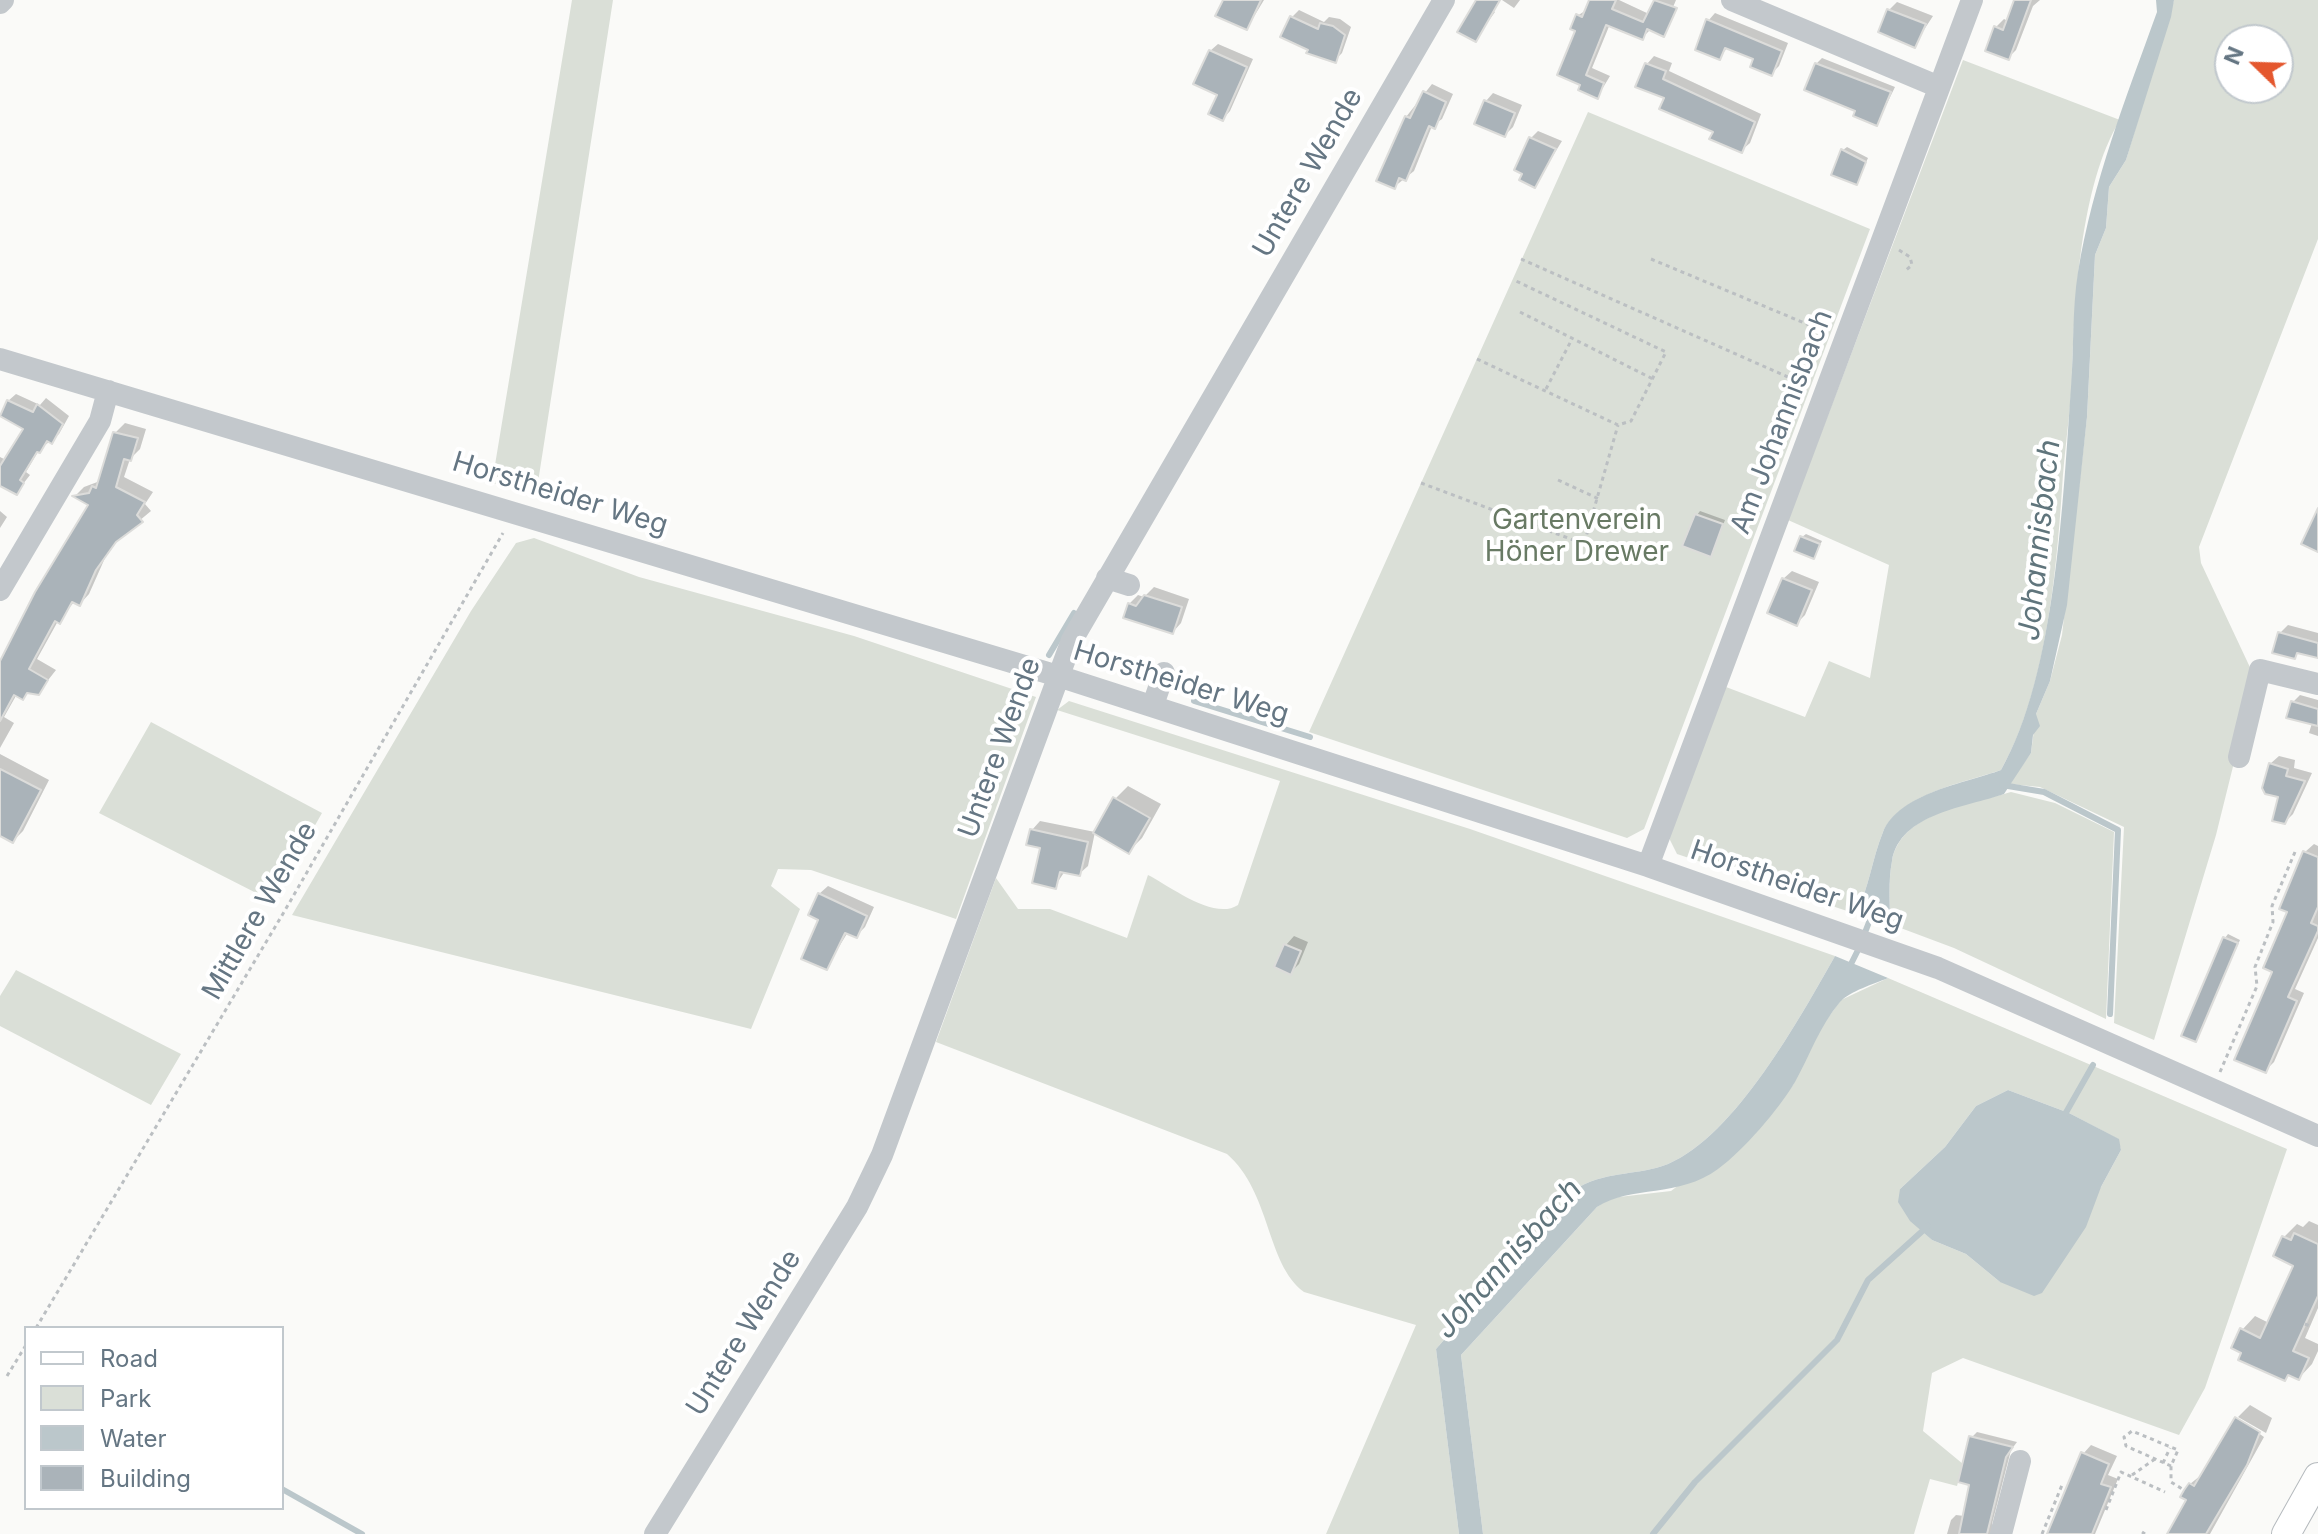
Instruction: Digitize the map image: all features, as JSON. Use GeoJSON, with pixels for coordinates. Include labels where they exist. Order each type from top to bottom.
{"type":"FeatureCollection","features":[{"type":"Feature","properties":{"kind":"main road"},"geometry":{"type":"LineString","coordinates":[[2286,1534],[2318,1477]]}},
{"type":"Feature","properties":{"kind":"street","name":"Untere Wende"},"geometry":{"type":"LineString","coordinates":[[655,1534],[857,1207],[882,1155],[1072,640],[1118,581],[1444,0]]}},
{"type":"Feature","properties":{"kind":"street"},"geometry":{"type":"LineString","coordinates":[[1732,0],[1939,87]]}},
{"type":"Feature","properties":{"kind":"street","name":"Am Johannisbach"},"geometry":{"type":"LineString","coordinates":[[1648,866],[1972,0]]}},
{"type":"Feature","properties":{"kind":"street","name":"Horstheider Weg"},"geometry":{"type":"LineString","coordinates":[[0,359],[1153,705],[1648,866],[1899,954],[2318,1136]]}},
{"type":"Feature","properties":{"kind":"street"},"geometry":{"type":"LineString","coordinates":[[0,590],[100,421],[108,391]]}},
{"type":"Feature","properties":{"kind":"street"},"geometry":{"type":"LineString","coordinates":[[2239,757],[2260,670],[2318,684]]}},
{"type":"Feature","properties":{"kind":"street"},"geometry":{"type":"LineString","coordinates":[[1153,705],[1164,673]]}},
{"type":"Feature","properties":{"kind":"street"},"geometry":{"type":"LineString","coordinates":[[2001,1534],[2020,1461]]}},
{"type":"Feature","properties":{"kind":"path"},"geometry":{"type":"LineString","coordinates":[[1898,250],[1910,257],[1912,265],[1906,270]]}},
{"type":"Feature","properties":{"kind":"path"},"geometry":{"type":"LineString","coordinates":[[1521,259],[1825,393]]}},
{"type":"Feature","properties":{"kind":"path"},"geometry":{"type":"LineString","coordinates":[[1651,259],[1845,339]]}},
{"type":"Feature","properties":{"kind":"path"},"geometry":{"type":"LineString","coordinates":[[1477,359],[1618,425],[1631,421],[1653,379],[1666,352],[1516,281]]}},
{"type":"Feature","properties":{"kind":"path"},"geometry":{"type":"LineString","coordinates":[[1520,312],[1653,379]]}},
{"type":"Feature","properties":{"kind":"path"},"geometry":{"type":"LineString","coordinates":[[1546,389],[1572,338]]}},
{"type":"Feature","properties":{"kind":"path"},"geometry":{"type":"LineString","coordinates":[[1421,483],[1584,544],[1618,425]]}},
{"type":"Feature","properties":{"kind":"path"},"geometry":{"type":"LineString","coordinates":[[1558,480],[1599,499]]}},
{"type":"Feature","properties":{"kind":"path","name":"Mittlere Wende"},"geometry":{"type":"LineString","coordinates":[[37,1326],[284,912],[505,530],[511,510]]}},
{"type":"Feature","properties":{"kind":"path"},"geometry":{"type":"LineString","coordinates":[[2220,1072],[2257,986],[2255,967],[2273,922],[2272,906],[2295,852]]}},
{"type":"Feature","properties":{"kind":"path"},"geometry":{"type":"LineString","coordinates":[[7,1376],[24,1348]]}},
{"type":"Feature","properties":{"kind":"path"},"geometry":{"type":"LineString","coordinates":[[2171,1466],[2126,1446],[2124,1437],[2132,1431],[2178,1450],[2171,1466],[2171,1482],[2184,1490]]}},
{"type":"Feature","properties":{"kind":"path"},"geometry":{"type":"LineString","coordinates":[[2163,1463],[2171,1447]]}},
{"type":"Feature","properties":{"kind":"path"},"geometry":{"type":"LineString","coordinates":[[2132,1476],[2155,1459]]}},
{"type":"Feature","properties":{"kind":"path"},"geometry":{"type":"LineString","coordinates":[[2106,1510],[2121,1472],[2165,1492]]}},
{"type":"Feature","properties":{"kind":"path"},"geometry":{"type":"LineString","coordinates":[[2042,1534],[2062,1485]]}},
{"type":"Feature","properties":{"kind":"green space"},"geometry":{"type":"Polygon","coordinates":[[[572,0],[613,0],[536,495],[492,483],[572,0]]]}},
{"type":"Feature","properties":{"kind":"green space"},"geometry":{"type":"Polygon","coordinates":[[[2174,0],[2318,0],[2318,239],[2199,547],[2201,563],[2255,678],[2216,835],[2154,1040],[2114,1023],[2124,827],[2040,787],[2009,784],[2031,753],[2036,714],[2050,681],[2062,635],[2087,417],[2095,255],[2106,228],[2109,187],[2126,160],[2174,0]]]}},
{"type":"Feature","properties":{"kind":"green space"},"geometry":{"type":"Polygon","coordinates":[[[1963,60],[2120,120],[2096,178],[2082,246],[2052,596],[2028,706],[2001,770],[1935,791],[1904,808],[1892,819],[1883,832],[1856,914],[1677,854],[1669,838],[1726,687],[1805,717],[1829,661],[1870,678],[1889,565],[1788,520],[1963,60]]]}},
{"type":"Feature","properties":{"kind":"green space","name":"Gartenverein Höner Drewer"},"geometry":{"type":"Polygon","coordinates":[[[1588,112],[1870,229],[1644,829],[1627,838],[1309,732],[1588,112]]]}},
{"type":"Feature","properties":{"kind":"green space"},"geometry":{"type":"Polygon","coordinates":[[[534,538],[639,577],[854,636],[1036,697],[956,919],[811,870],[778,869],[771,886],[800,909],[751,1029],[292,915],[471,611],[516,543],[534,538]]]}},
{"type":"Feature","properties":{"kind":"green space"},"geometry":{"type":"Polygon","coordinates":[[[1069,701],[1470,829],[1835,956],[1764,1073],[1717,1128],[1693,1150],[1668,1164],[1602,1178],[1579,1187],[1436,1349],[1459,1534],[1326,1534],[1416,1325],[1304,1292],[1282,1264],[1252,1188],[1227,1154],[936,1042],[996,878],[1018,909],[1050,909],[1127,938],[1148,875],[1180,894],[1217,909],[1238,905],[1280,781],[1057,710],[1069,701]]]}},
{"type":"Feature","properties":{"kind":"green space"},"geometry":{"type":"Polygon","coordinates":[[[151,722],[322,813],[272,901],[99,813],[151,722]]]}},
{"type":"Feature","properties":{"kind":"green space"},"geometry":{"type":"Polygon","coordinates":[[[2011,792],[2055,803],[2114,832],[2106,1019],[1954,948],[1890,924],[1892,861],[1898,844],[1909,831],[1941,812],[2011,792]]]}},
{"type":"Feature","properties":{"kind":"green space"},"geometry":{"type":"Polygon","coordinates":[[[16,970],[181,1054],[151,1105],[0,1026],[0,996],[16,970]]]}},
{"type":"Feature","properties":{"kind":"green space"},"geometry":{"type":"Polygon","coordinates":[[[1888,978],[2287,1149],[2205,1388],[2179,1435],[1963,1358],[1932,1373],[1923,1431],[1963,1464],[1957,1486],[1930,1479],[1914,1534],[1483,1534],[1461,1355],[1597,1207],[1610,1198],[1671,1191],[1765,1120],[1793,1085],[1816,1034],[1841,1000],[1888,978]],[[2008,1090],[1976,1106],[1945,1147],[1900,1189],[1922,1231],[1932,1240],[1966,1254],[2000,1282],[2101,1187],[2121,1150],[2118,1139],[2069,1113],[2008,1090]]]}},
{"type":"Feature","properties":{"kind":"water"},"geometry":{"type":"Polygon","coordinates":[[[2156,0],[2174,0],[2171,17],[2126,160],[2109,187],[2106,228],[2095,255],[2087,417],[2067,605],[2050,681],[2036,714],[2040,726],[2033,735],[2031,753],[2004,794],[1937,814],[1908,832],[1898,845],[1890,876],[1890,924],[1856,914],[1879,842],[1891,819],[1903,808],[1935,791],[2001,770],[2019,731],[2034,685],[2054,584],[2075,301],[2084,238],[2101,172],[2157,12],[2156,0]]]}},
{"type":"Feature","properties":{"kind":"water"},"geometry":{"type":"Polygon","coordinates":[[[1835,956],[1888,978],[1856,991],[1840,1002],[1820,1031],[1788,1093],[1749,1141],[1728,1161],[1703,1178],[1672,1188],[1610,1200],[1597,1207],[1461,1355],[1483,1534],[1459,1534],[1436,1349],[1579,1187],[1602,1178],[1668,1164],[1693,1150],[1717,1128],[1764,1073],[1835,956]]]}},
{"type":"Feature","properties":{"kind":"water"},"geometry":{"type":"Polygon","coordinates":[[[2008,1090],[2069,1113],[2119,1139],[2121,1150],[2101,1187],[2086,1227],[2042,1293],[2034,1296],[2000,1282],[1966,1254],[1932,1240],[1910,1221],[1898,1202],[1900,1189],[1945,1147],[1976,1106],[2008,1090]]]}},
{"type":"Feature","properties":{"kind":"building"},"geometry":{"type":"Polygon","coordinates":[[[1223,0],[1261,0],[1247,30],[1215,16],[1223,0]]]}},
{"type":"Feature","properties":{"kind":"building"},"geometry":{"type":"Polygon","coordinates":[[[1476,0],[1500,0],[1476,42],[1457,32],[1476,0]]]}},
{"type":"Feature","properties":{"kind":"building"},"geometry":{"type":"Polygon","coordinates":[[[1589,0],[1616,0],[1612,9],[1643,22],[1654,0],[1677,8],[1664,37],[1647,29],[1643,40],[1606,25],[1586,75],[1604,83],[1598,99],[1578,90],[1580,85],[1557,75],[1575,31],[1570,29],[1576,14],[1582,17],[1589,0]]]}},
{"type":"Feature","properties":{"kind":"building"},"geometry":{"type":"Polygon","coordinates":[[[2014,0],[2031,0],[2009,60],[1985,51],[1994,26],[2003,30],[2014,0]]]}},
{"type":"Feature","properties":{"kind":"building"},"geometry":{"type":"Polygon","coordinates":[[[1887,9],[1926,24],[1915,48],[1878,32],[1887,9]]]}},
{"type":"Feature","properties":{"kind":"building"},"geometry":{"type":"Polygon","coordinates":[[[1290,16],[1318,29],[1320,23],[1333,26],[1345,35],[1336,63],[1306,53],[1308,50],[1280,37],[1290,16]]]}},
{"type":"Feature","properties":{"kind":"building"},"geometry":{"type":"Polygon","coordinates":[[[1706,19],[1782,51],[1772,76],[1750,67],[1753,59],[1725,48],[1720,60],[1695,50],[1706,19]]]}},
{"type":"Feature","properties":{"kind":"building"},"geometry":{"type":"Polygon","coordinates":[[[1209,50],[1247,67],[1223,121],[1208,114],[1217,95],[1193,84],[1209,50]]]}},
{"type":"Feature","properties":{"kind":"building"},"geometry":{"type":"Polygon","coordinates":[[[1645,63],[1666,71],[1663,79],[1755,122],[1742,153],[1709,139],[1713,132],[1659,109],[1664,98],[1635,87],[1645,63]]]}},
{"type":"Feature","properties":{"kind":"building"},"geometry":{"type":"Polygon","coordinates":[[[1815,63],[1891,92],[1877,126],[1853,116],[1855,111],[1804,90],[1815,63]]]}},
{"type":"Feature","properties":{"kind":"building"},"geometry":{"type":"Polygon","coordinates":[[[1423,91],[1446,102],[1435,129],[1429,126],[1406,181],[1399,178],[1395,189],[1376,181],[1405,116],[1410,118],[1423,91]]]}},
{"type":"Feature","properties":{"kind":"building"},"geometry":{"type":"Polygon","coordinates":[[[1484,100],[1515,113],[1505,137],[1474,124],[1484,100]]]}},
{"type":"Feature","properties":{"kind":"building"},"geometry":{"type":"Polygon","coordinates":[[[1529,137],[1556,149],[1535,188],[1519,180],[1522,174],[1514,170],[1529,137]]]}},
{"type":"Feature","properties":{"kind":"building"},"geometry":{"type":"Polygon","coordinates":[[[1841,149],[1866,162],[1857,185],[1831,175],[1841,149]]]}},
{"type":"Feature","properties":{"kind":"building"},"geometry":{"type":"Polygon","coordinates":[[[7,400],[33,412],[37,404],[63,424],[52,444],[47,441],[40,453],[37,452],[20,480],[24,483],[17,495],[0,486],[0,466],[23,429],[0,416],[7,400]]]}},
{"type":"Feature","properties":{"kind":"building"},"geometry":{"type":"Polygon","coordinates":[[[113,432],[138,438],[131,461],[124,459],[116,487],[145,502],[137,515],[143,522],[116,542],[96,570],[80,606],[72,602],[60,624],[55,621],[29,669],[48,680],[39,695],[27,693],[23,700],[14,695],[0,721],[0,661],[35,592],[88,505],[72,496],[89,493],[92,486],[96,488],[113,432]]]}},
{"type":"Feature","properties":{"kind":"building"},"geometry":{"type":"Polygon","coordinates":[[[2318,508],[2318,552],[2301,544],[2318,508]]]}},
{"type":"Feature","properties":{"kind":"building"},"geometry":{"type":"Polygon","coordinates":[[[1695,514],[1723,524],[1711,557],[1682,546],[1695,514]]]}},
{"type":"Feature","properties":{"kind":"building"},"geometry":{"type":"Polygon","coordinates":[[[1800,536],[1820,544],[1814,559],[1794,551],[1800,536]]]}},
{"type":"Feature","properties":{"kind":"building"},"geometry":{"type":"Polygon","coordinates":[[[1782,578],[1812,590],[1797,626],[1767,613],[1782,578]]]}},
{"type":"Feature","properties":{"kind":"building"},"geometry":{"type":"Polygon","coordinates":[[[1144,595],[1182,607],[1173,634],[1123,618],[1128,603],[1136,606],[1144,595]]]}},
{"type":"Feature","properties":{"kind":"building"},"geometry":{"type":"Polygon","coordinates":[[[2278,632],[2318,643],[2318,658],[2297,653],[2295,659],[2272,653],[2278,632]]]}},
{"type":"Feature","properties":{"kind":"building"},"geometry":{"type":"Polygon","coordinates":[[[2291,701],[2318,709],[2318,726],[2286,718],[2291,701]]]}},
{"type":"Feature","properties":{"kind":"building"},"geometry":{"type":"Polygon","coordinates":[[[2269,763],[2288,769],[2286,776],[2305,781],[2285,824],[2272,821],[2278,797],[2265,794],[2262,788],[2269,763]]]}},
{"type":"Feature","properties":{"kind":"building"},"geometry":{"type":"Polygon","coordinates":[[[0,769],[41,790],[13,843],[0,836],[0,769]]]}},
{"type":"Feature","properties":{"kind":"building"},"geometry":{"type":"Polygon","coordinates":[[[1113,797],[1150,818],[1129,854],[1093,833],[1113,797]]]}},
{"type":"Feature","properties":{"kind":"building"},"geometry":{"type":"Polygon","coordinates":[[[1030,829],[1088,842],[1080,876],[1060,872],[1056,889],[1032,883],[1040,848],[1026,845],[1030,829]]]}},
{"type":"Feature","properties":{"kind":"building"},"geometry":{"type":"Polygon","coordinates":[[[2303,851],[2318,857],[2318,907],[2311,923],[2318,926],[2318,931],[2288,997],[2297,1001],[2266,1073],[2234,1060],[2272,972],[2263,968],[2287,912],[2279,909],[2303,851]]]}},
{"type":"Feature","properties":{"kind":"building"},"geometry":{"type":"Polygon","coordinates":[[[818,893],[867,916],[857,938],[845,933],[827,970],[801,959],[818,920],[808,915],[818,893]]]}},
{"type":"Feature","properties":{"kind":"building"},"geometry":{"type":"Polygon","coordinates":[[[2223,937],[2238,943],[2196,1042],[2181,1036],[2223,937]]]}},
{"type":"Feature","properties":{"kind":"building"},"geometry":{"type":"Polygon","coordinates":[[[1284,944],[1301,951],[1291,975],[1274,967],[1284,944]]]}},
{"type":"Feature","properties":{"kind":"building"},"geometry":{"type":"Polygon","coordinates":[[[2294,1233],[2318,1244],[2318,1296],[2293,1351],[2309,1358],[2299,1380],[2288,1375],[2285,1381],[2238,1360],[2241,1353],[2231,1348],[2240,1328],[2260,1338],[2293,1266],[2273,1256],[2282,1236],[2291,1240],[2294,1233]]]}},
{"type":"Feature","properties":{"kind":"building"},"geometry":{"type":"Polygon","coordinates":[[[2235,1417],[2260,1432],[2247,1465],[2206,1534],[2167,1534],[2186,1500],[2180,1497],[2184,1490],[2189,1483],[2194,1486],[2235,1417]]]}},
{"type":"Feature","properties":{"kind":"building"},"geometry":{"type":"Polygon","coordinates":[[[1969,1436],[2013,1447],[2006,1457],[1987,1534],[1959,1534],[1969,1485],[1958,1482],[1969,1436]]]}},
{"type":"Feature","properties":{"kind":"building"},"geometry":{"type":"Polygon","coordinates":[[[2081,1452],[2109,1464],[2101,1484],[2111,1487],[2092,1534],[2047,1534],[2081,1452]]]}},
{"type":"Feature","properties":{"kind":"waterway"},"geometry":{"type":"LineString","coordinates":[[1049,655],[1074,613]]}},
{"type":"Feature","properties":{"kind":"waterway"},"geometry":{"type":"LineString","coordinates":[[1194,701],[1310,737]]}},
{"type":"Feature","properties":{"kind":"waterway"},"geometry":{"type":"LineString","coordinates":[[2002,785],[2044,792],[2118,830],[2110,1014]]}},
{"type":"Feature","properties":{"kind":"waterway","name":"Johannisbach"},"geometry":{"type":"LineString","coordinates":[[1864,935],[1873,912]]}},
{"type":"Feature","properties":{"kind":"waterway","name":"Johannisbach"},"geometry":{"type":"LineString","coordinates":[[1849,968],[1860,946]]}},
{"type":"Feature","properties":{"kind":"waterway"},"geometry":{"type":"LineString","coordinates":[[2064,1116],[2093,1065]]}},
{"type":"Feature","properties":{"kind":"waterway"},"geometry":{"type":"LineString","coordinates":[[1653,1534],[1695,1482],[1837,1340],[1868,1280],[1928,1226]]}},
{"type":"Feature","properties":{"kind":"waterway"},"geometry":{"type":"LineString","coordinates":[[284,1490],[362,1534]]}}]}
